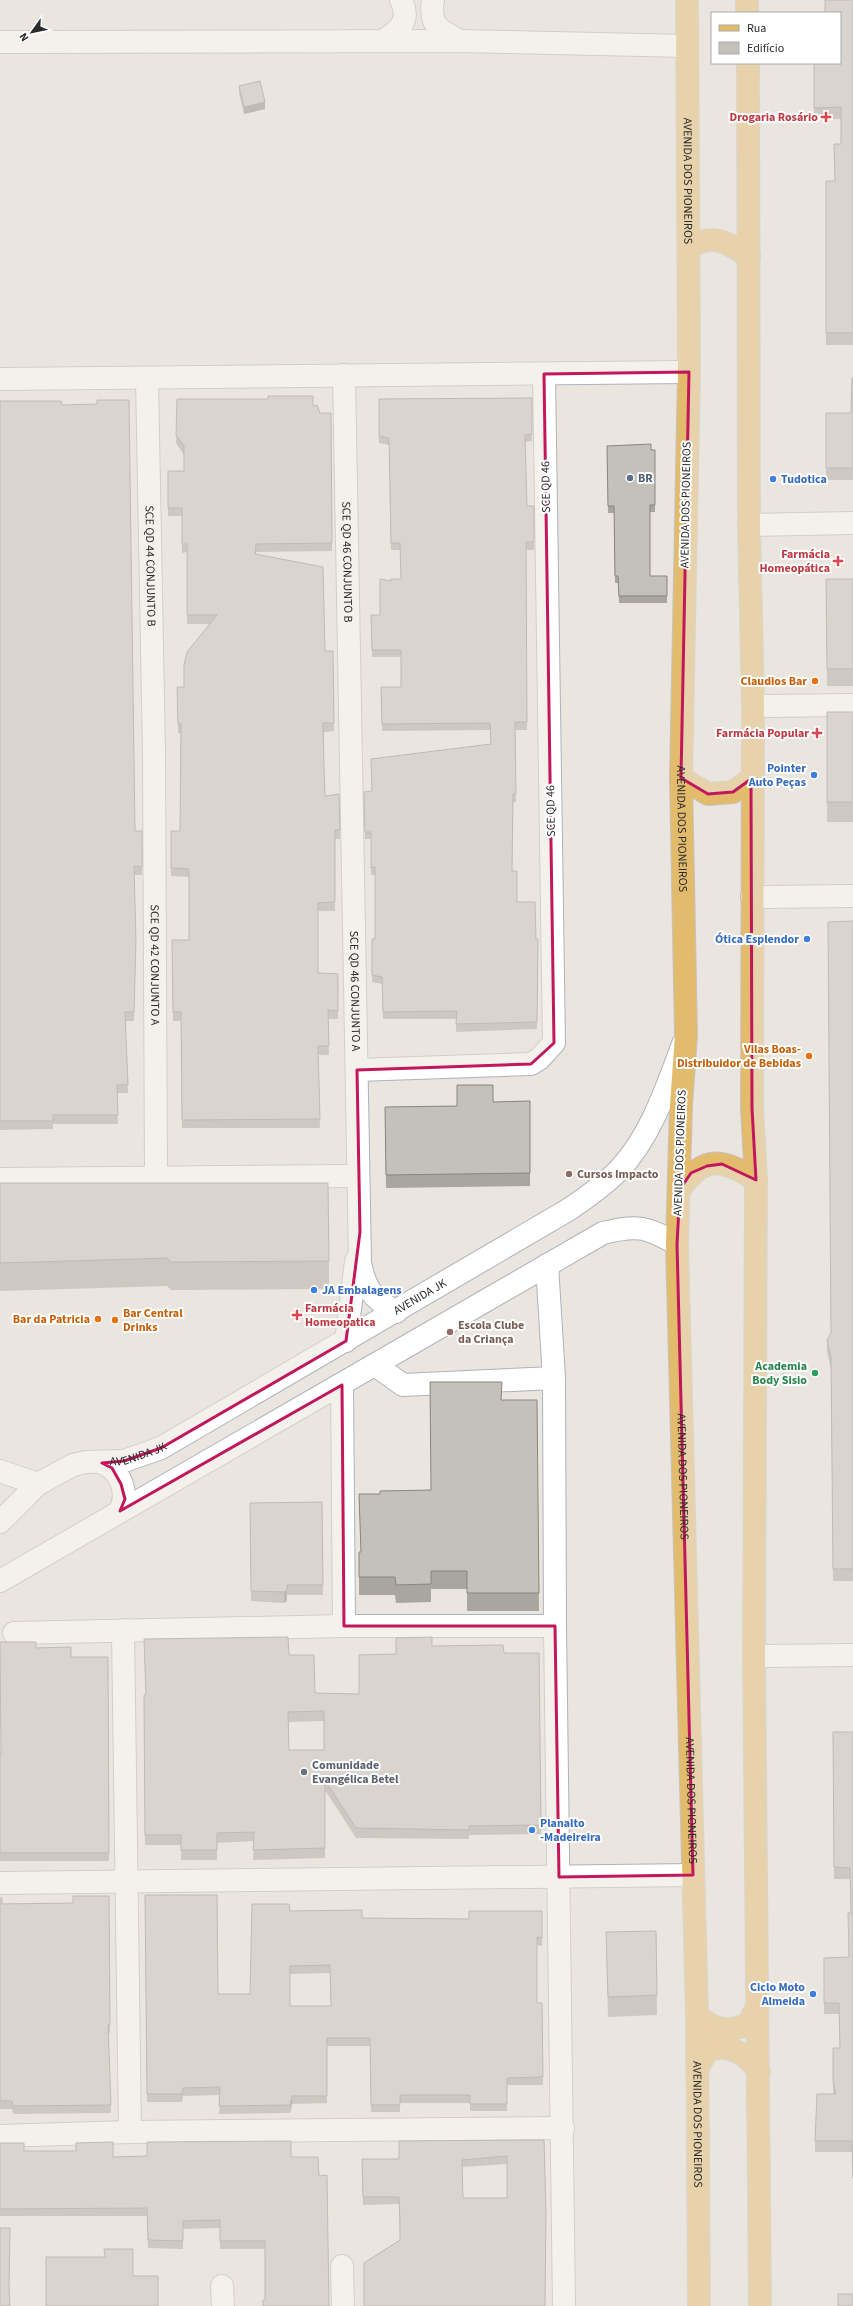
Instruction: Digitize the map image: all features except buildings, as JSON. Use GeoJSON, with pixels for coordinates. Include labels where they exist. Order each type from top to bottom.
{"type":"FeatureCollection","features":[{"type":"Feature","properties":{"kind":"main road","name":"AVENIDA DOS PIONEIROS"},"geometry":{"type":"LineString","coordinates":[[687,0],[689,372],[681,778],[686,1035],[681,1105],[680,1189],[677,1244],[697,2014],[698,2306]]}},
{"type":"Feature","properties":{"kind":"main road"},"geometry":{"type":"LineString","coordinates":[[747,0],[747,12]]}},
{"type":"Feature","properties":{"kind":"main road"},"geometry":{"type":"LineString","coordinates":[[748,64],[749,525],[752,706],[752,1108],[756,1180],[754,1656],[760,2306]]}},
{"type":"Feature","properties":{"kind":"main road"},"geometry":{"type":"LineString","coordinates":[[689,247],[701,241],[723,241],[749,256]]}},
{"type":"Feature","properties":{"kind":"main road"},"geometry":{"type":"LineString","coordinates":[[681,778],[708,794],[733,792],[751,779]]}},
{"type":"Feature","properties":{"kind":"main road"},"geometry":{"type":"LineString","coordinates":[[680,1189],[691,1173],[700,1168],[717,1163],[728,1166],[756,1180]]}},
{"type":"Feature","properties":{"kind":"main road"},"geometry":{"type":"LineString","coordinates":[[697,2014],[709,2025],[718,2029],[732,2029],[748,2024],[758,2005]]}},
{"type":"Feature","properties":{"kind":"main road"},"geometry":{"type":"LineString","coordinates":[[698,2068],[707,2051],[722,2048],[744,2053],[759,2071]]}},
{"type":"Feature","properties":{"kind":"street"},"geometry":{"type":"LineString","coordinates":[[384,40],[399,31],[402,25],[405,16],[401,0]]}},
{"type":"Feature","properties":{"kind":"street"},"geometry":{"type":"LineString","coordinates":[[433,0],[432,18],[435,24],[446,33],[460,41]]}},
{"type":"Feature","properties":{"kind":"street"},"geometry":{"type":"LineString","coordinates":[[0,42],[384,40],[687,46]]}},
{"type":"Feature","properties":{"kind":"street"},"geometry":{"type":"LineString","coordinates":[[0,379],[689,372]]}},
{"type":"Feature","properties":{"kind":"street","name":"SCE QD 46"},"geometry":{"type":"LineString","coordinates":[[357,1070],[531,1064],[539,1059],[554,1043],[544,374]]}},
{"type":"Feature","properties":{"kind":"street","name":"SCE QD 46 CONJUNTO B"},"geometry":{"type":"LineString","coordinates":[[344,375],[352,749]]}},
{"type":"Feature","properties":{"kind":"street","name":"SCE QD 44 CONJUNTO B"},"geometry":{"type":"LineString","coordinates":[[147,378],[154,754]]}},
{"type":"Feature","properties":{"kind":"street"},"geometry":{"type":"LineString","coordinates":[[749,525],[853,523]]}},
{"type":"Feature","properties":{"kind":"street"},"geometry":{"type":"LineString","coordinates":[[752,706],[853,705]]}},
{"type":"Feature","properties":{"kind":"street","name":"SCE QD 46 CONJUNTO A"},"geometry":{"type":"LineString","coordinates":[[352,749],[358,1176],[363,1279],[377,1300],[396,1312]]}},
{"type":"Feature","properties":{"kind":"street","name":"SCE QD 42 CONJUNTO A"},"geometry":{"type":"LineString","coordinates":[[154,754],[156,1177]]}},
{"type":"Feature","properties":{"kind":"street"},"geometry":{"type":"LineString","coordinates":[[752,897],[853,896]]}},
{"type":"Feature","properties":{"kind":"street","name":"AVENIDA JK"},"geometry":{"type":"LineString","coordinates":[[0,1522],[38,1484],[73,1465],[102,1462],[124,1462],[161,1448],[396,1312],[568,1210],[594,1192],[620,1169],[645,1132],[666,1090],[686,1035]]}},
{"type":"Feature","properties":{"kind":"street"},"geometry":{"type":"LineString","coordinates":[[0,1179],[358,1176]]}},
{"type":"Feature","properties":{"kind":"street"},"geometry":{"type":"LineString","coordinates":[[0,1581],[120,1510],[342,1385],[602,1233],[621,1228],[637,1227],[652,1230],[677,1244]]}},
{"type":"Feature","properties":{"kind":"street","name":"SCE QD 46 CONJUNTO A"},"geometry":{"type":"LineString","coordinates":[[346,1341],[360,1232]]}},
{"type":"Feature","properties":{"kind":"street"},"geometry":{"type":"LineString","coordinates":[[547,1265],[554,1378],[555,1626],[564,2306]]}},
{"type":"Feature","properties":{"kind":"street"},"geometry":{"type":"LineString","coordinates":[[375,1365],[403,1385],[554,1378]]}},
{"type":"Feature","properties":{"kind":"street"},"geometry":{"type":"LineString","coordinates":[[342,1385],[344,1626]]}},
{"type":"Feature","properties":{"kind":"street"},"geometry":{"type":"LineString","coordinates":[[102,1462],[112,1468],[122,1484],[125,1499],[120,1510]]}},
{"type":"Feature","properties":{"kind":"street"},"geometry":{"type":"LineString","coordinates":[[0,1471],[38,1484]]}},
{"type":"Feature","properties":{"kind":"street"},"geometry":{"type":"LineString","coordinates":[[14,1633],[344,1626],[555,1626]]}},
{"type":"Feature","properties":{"kind":"street"},"geometry":{"type":"LineString","coordinates":[[123,1630],[130,2132]]}},
{"type":"Feature","properties":{"kind":"street"},"geometry":{"type":"LineString","coordinates":[[754,1656],[853,1655]]}},
{"type":"Feature","properties":{"kind":"street"},"geometry":{"type":"LineString","coordinates":[[0,1883],[127,1880],[559,1878],[693,1875]]}},
{"type":"Feature","properties":{"kind":"street"},"geometry":{"type":"LineString","coordinates":[[0,2136],[130,2132],[562,2128]]}},
{"type":"Feature","properties":{"kind":"street"},"geometry":{"type":"LineString","coordinates":[[342,2266],[343,2306]]}},
{"type":"Feature","properties":{"kind":"highlighted area"},"geometry":{"type":"Polygon","coordinates":[[[689,372],[681,778],[708,794],[733,792],[751,779],[752,1108],[756,1180],[722,1164],[707,1166],[691,1173],[680,1189],[677,1244],[693,1875],[559,1877],[555,1626],[344,1626],[342,1385],[120,1511],[125,1499],[121,1484],[112,1468],[102,1463],[124,1461],[161,1448],[346,1341],[360,1232],[357,1070],[531,1064],[554,1043],[544,374],[689,372]]]}},
{"type":"Feature","properties":{"kind":"place","name":"Drogaria Rosário"},"geometry":{"type":"Point","coordinates":[826,117]}},
{"type":"Feature","properties":{"kind":"place","name":"BR"},"geometry":{"type":"Point","coordinates":[630,478]}},
{"type":"Feature","properties":{"kind":"place","name":"Tudotica"},"geometry":{"type":"Point","coordinates":[773,479]}},
{"type":"Feature","properties":{"kind":"place","name":"Farmácia Homeopática"},"geometry":{"type":"Point","coordinates":[838,561]}},
{"type":"Feature","properties":{"kind":"place","name":"Claudios Bar"},"geometry":{"type":"Point","coordinates":[815,681]}},
{"type":"Feature","properties":{"kind":"place","name":"Farmácia Popular"},"geometry":{"type":"Point","coordinates":[817,733]}},
{"type":"Feature","properties":{"kind":"place","name":"Pointer Auto Peças"},"geometry":{"type":"Point","coordinates":[814,775]}},
{"type":"Feature","properties":{"kind":"place","name":"Ótica Esplendor"},"geometry":{"type":"Point","coordinates":[807,939]}},
{"type":"Feature","properties":{"kind":"place","name":"Vilas Boas- Distribuidor de Bebidas"},"geometry":{"type":"Point","coordinates":[809,1056]}},
{"type":"Feature","properties":{"kind":"place","name":"Cursos Impacto"},"geometry":{"type":"Point","coordinates":[569,1174]}},
{"type":"Feature","properties":{"kind":"place","name":"JA Embalagens"},"geometry":{"type":"Point","coordinates":[314,1290]}},
{"type":"Feature","properties":{"kind":"place","name":"Farmácia Homeopatica"},"geometry":{"type":"Point","coordinates":[297,1315]}},
{"type":"Feature","properties":{"kind":"place","name":"Bar da Patricia"},"geometry":{"type":"Point","coordinates":[98,1319]}},
{"type":"Feature","properties":{"kind":"place","name":"Bar Central Drinks"},"geometry":{"type":"Point","coordinates":[115,1320]}},
{"type":"Feature","properties":{"kind":"place","name":"Escola Clube da Criança"},"geometry":{"type":"Point","coordinates":[450,1332]}},
{"type":"Feature","properties":{"kind":"place","name":"Academia Body Sisio"},"geometry":{"type":"Point","coordinates":[815,1373]}},
{"type":"Feature","properties":{"kind":"place","name":"Comunidade Evangélica Betel"},"geometry":{"type":"Point","coordinates":[304,1772]}},
{"type":"Feature","properties":{"kind":"place","name":"Planalto -Madeireira"},"geometry":{"type":"Point","coordinates":[532,1830]}},
{"type":"Feature","properties":{"kind":"place","name":"Ciclo Moto Almeida"},"geometry":{"type":"Point","coordinates":[813,1994]}}]}
